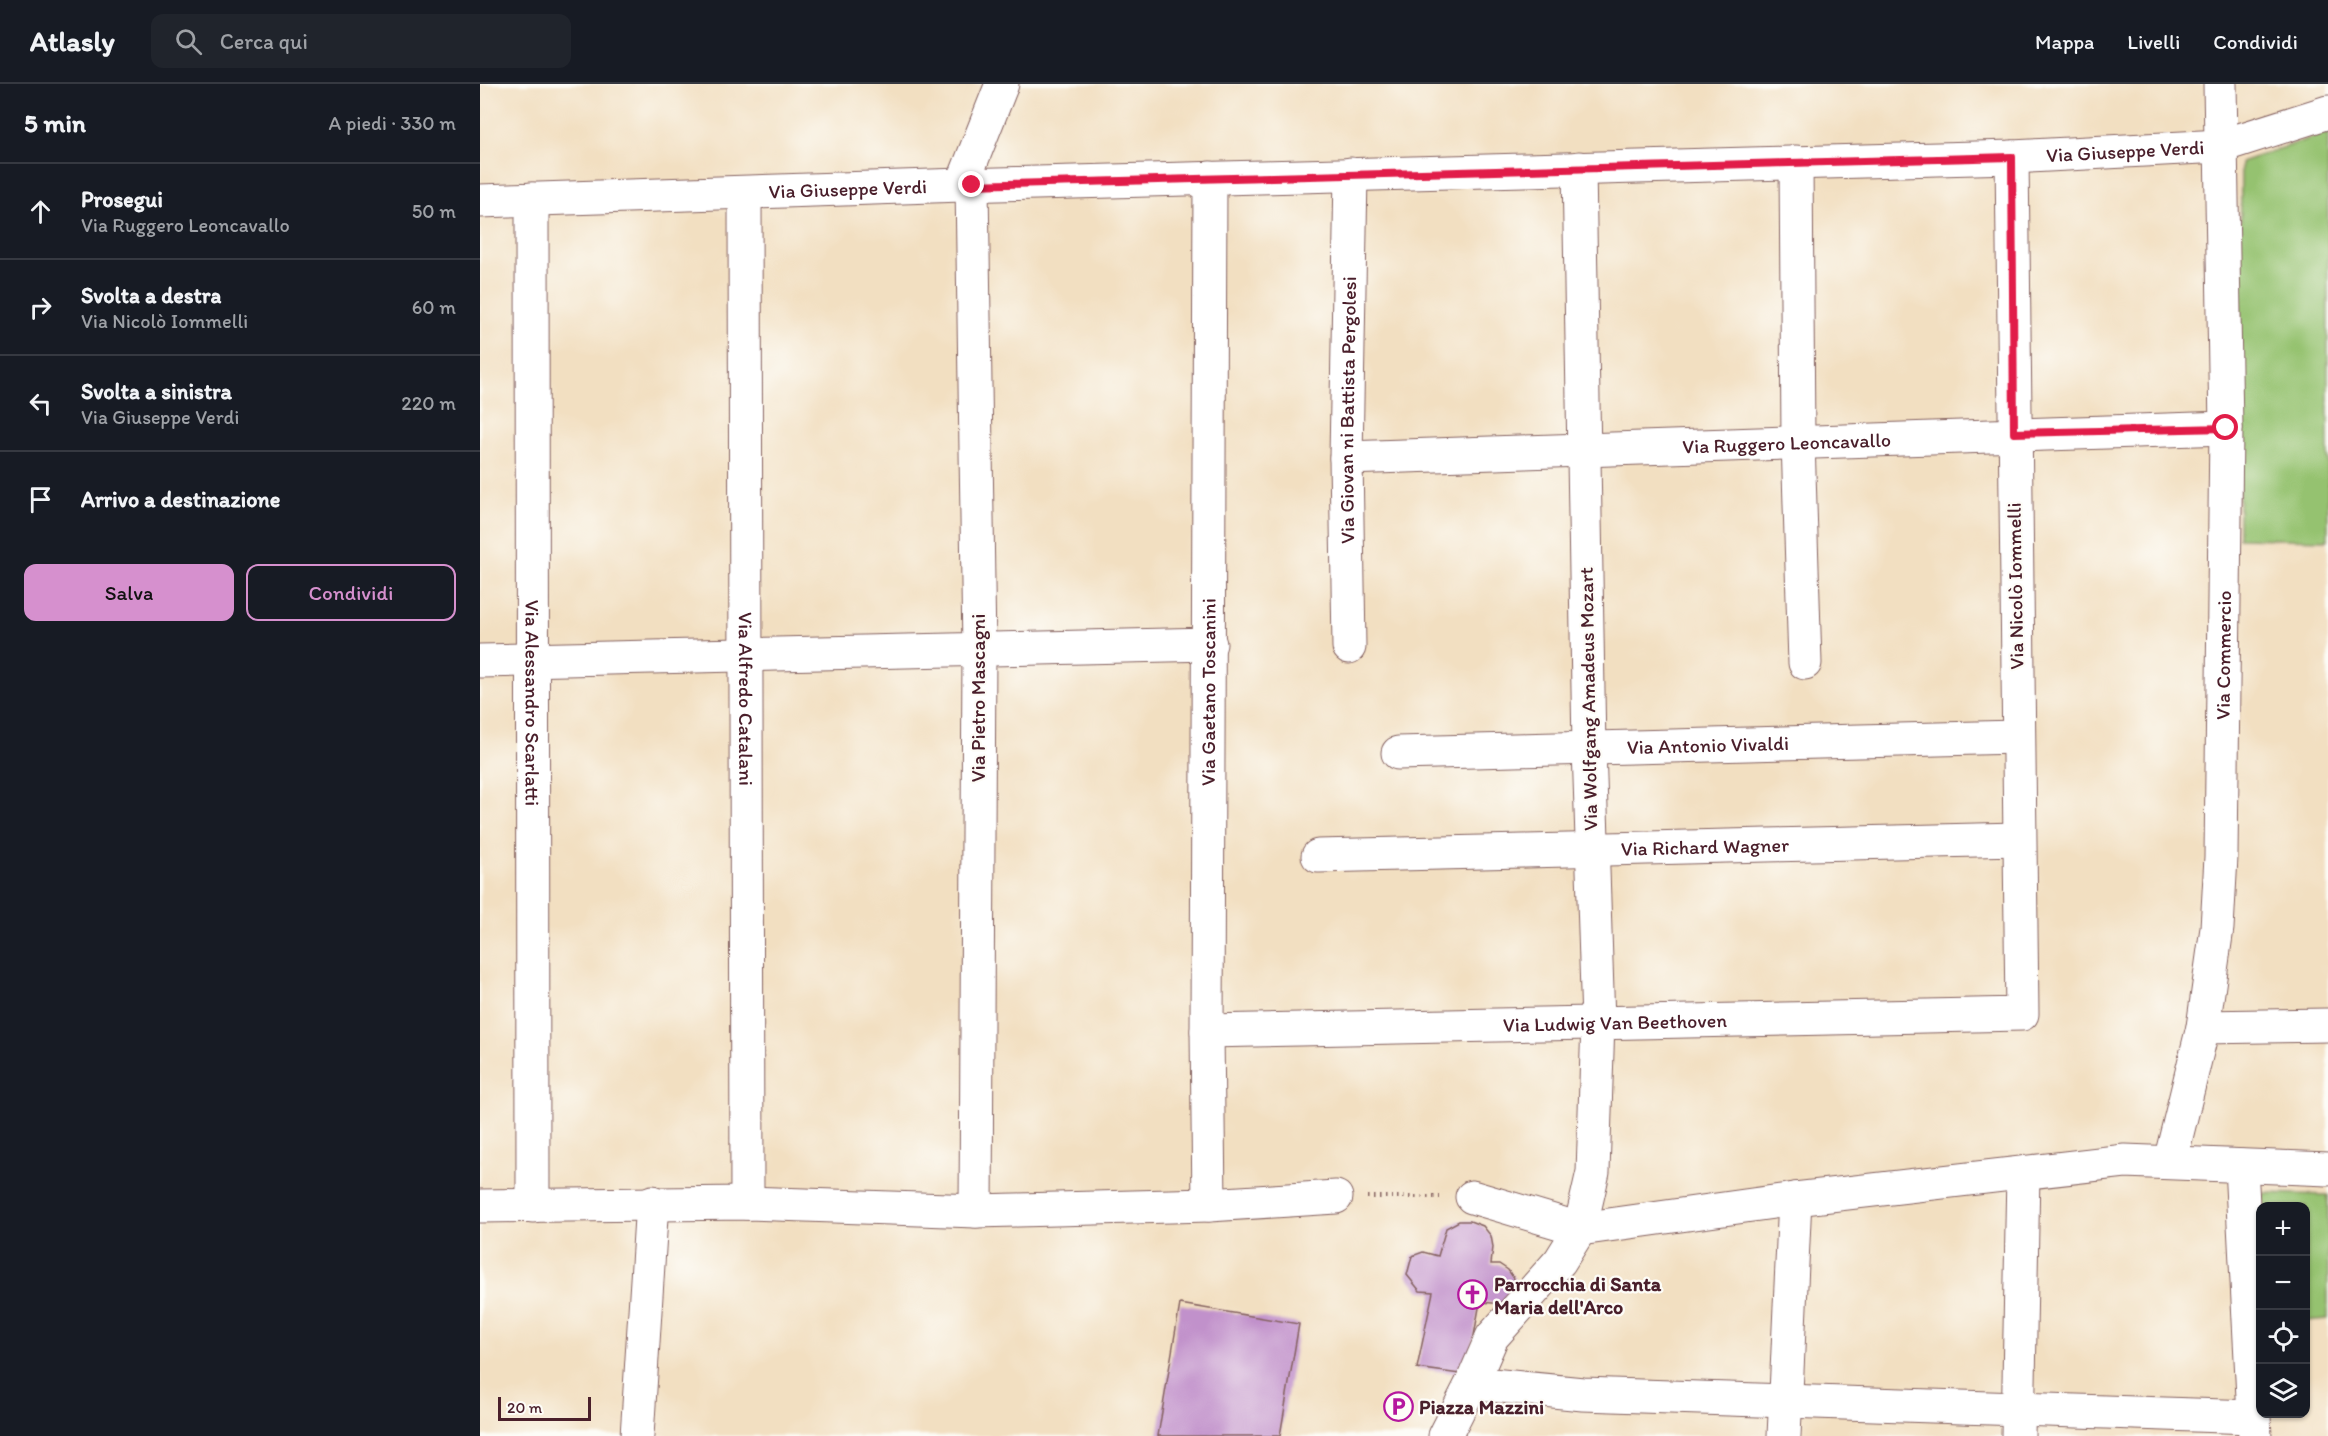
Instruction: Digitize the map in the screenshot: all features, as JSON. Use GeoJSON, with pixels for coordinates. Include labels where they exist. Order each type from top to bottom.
{"type":"FeatureCollection","features":[{"type":"Feature","properties":{"kind":"street"},"geometry":{"type":"LineString","coordinates":[[967,185],[1002,84]]}},
{"type":"Feature","properties":{"kind":"street","name":"Via Commercio"},"geometry":{"type":"LineString","coordinates":[[2170,1162],[2203,1027],[2217,928],[2221,857],[2226,428],[2220,84]]}},
{"type":"Feature","properties":{"kind":"street","name":"Via Giuseppe Verdi"},"geometry":{"type":"LineString","coordinates":[[480,201],[1210,178],[2012,157],[2221,146],[2328,112]]}},
{"type":"Feature","properties":{"kind":"street","name":"Via Nicolò Iommelli"},"geometry":{"type":"LineString","coordinates":[[2012,157],[2018,839],[2022,1014]]}},
{"type":"Feature","properties":{"kind":"street"},"geometry":{"type":"LineString","coordinates":[[1796,162],[1798,441],[1804,663]]}},
{"type":"Feature","properties":{"kind":"street","name":"Via Wolfgang Amadeus Mozart"},"geometry":{"type":"LineString","coordinates":[[1445,1436],[1492,1337],[1560,1262],[1580,1229],[1593,1172],[1598,1022],[1589,748],[1579,168]]}},
{"type":"Feature","properties":{"kind":"street","name":"Via Giovan ni Battista Pergolesi"},"geometry":{"type":"LineString","coordinates":[[1349,646],[1346,458],[1352,174]]}},
{"type":"Feature","properties":{"kind":"street","name":"Via Gaetano Toscanini"},"geometry":{"type":"LineString","coordinates":[[1209,1205],[1207,1031],[1210,178]]}},
{"type":"Feature","properties":{"kind":"street","name":"Via Pietro Mascagni"},"geometry":{"type":"LineString","coordinates":[[967,185],[979,649],[976,1211]]}},
{"type":"Feature","properties":{"kind":"street","name":"Via Alfredo Catalani"},"geometry":{"type":"LineString","coordinates":[[745,193],[747,1203]]}},
{"type":"Feature","properties":{"kind":"street","name":"Via Alessandro Scarlatti"},"geometry":{"type":"LineString","coordinates":[[532,200],[532,1206]]}},
{"type":"Feature","properties":{"kind":"street","name":"Via Ruggero Leoncavallo"},"geometry":{"type":"LineString","coordinates":[[1346,458],[1583,451],[2014,433],[2226,428]]}},
{"type":"Feature","properties":{"kind":"street"},"geometry":{"type":"LineString","coordinates":[[480,661],[1210,644]]}},
{"type":"Feature","properties":{"kind":"street","name":"Via Antonio Vivaldi"},"geometry":{"type":"LineString","coordinates":[[1398,753],[2017,736]]}},
{"type":"Feature","properties":{"kind":"street","name":"Via Richard Wagner"},"geometry":{"type":"LineString","coordinates":[[1318,856],[2018,839]]}},
{"type":"Feature","properties":{"kind":"street","name":"Via Ludwig Van Beethoven"},"geometry":{"type":"LineString","coordinates":[[1207,1031],[2022,1014]]}},
{"type":"Feature","properties":{"kind":"street"},"geometry":{"type":"LineString","coordinates":[[2203,1027],[2328,1025]]}},
{"type":"Feature","properties":{"kind":"street"},"geometry":{"type":"LineString","coordinates":[[1472,1197],[1580,1229],[1795,1199],[2125,1161],[2328,1169]]}},
{"type":"Feature","properties":{"kind":"street"},"geometry":{"type":"LineString","coordinates":[[1472,1383],[1583,1394],[1785,1401],[2019,1423],[2254,1427],[2241,1166]]}},
{"type":"Feature","properties":{"kind":"street"},"geometry":{"type":"LineString","coordinates":[[2019,1423],[2023,1173]]}},
{"type":"Feature","properties":{"kind":"street"},"geometry":{"type":"LineString","coordinates":[[480,1206],[747,1203],[976,1211],[1209,1205],[1336,1197]]}},
{"type":"Feature","properties":{"kind":"street"},"geometry":{"type":"LineString","coordinates":[[1784,1436],[1795,1199]]}},
{"type":"Feature","properties":{"kind":"street"},"geometry":{"type":"LineString","coordinates":[[637,1436],[652,1203]]}},
{"type":"Feature","properties":{"kind":"path"},"geometry":{"type":"LineString","coordinates":[[1336,1197],[1472,1197]]}},
{"type":"Feature","properties":{"kind":"green space"},"geometry":{"type":"Polygon","coordinates":[[[2328,132],[2328,540],[2239,538],[2241,162],[2328,132]]]}},
{"type":"Feature","properties":{"kind":"green space"},"geometry":{"type":"Polygon","coordinates":[[[2265,1193],[2328,1195],[2328,1319],[2310,1321],[2310,1202],[2256,1202],[2265,1193]]]}},
{"type":"Feature","properties":{"kind":"green space"},"geometry":{"type":"Polygon","coordinates":[[[2256,1202],[2256,1240],[2254,1204],[2256,1202]]]}},
{"type":"Feature","properties":{"kind":"building","name":"Parrocchia di Santa Maria dell'Arco"},"geometry":{"type":"Polygon","coordinates":[[[1459,1221],[1470,1221],[1483,1226],[1491,1236],[1493,1247],[1491,1264],[1499,1264],[1508,1270],[1515,1280],[1515,1292],[1505,1304],[1480,1302],[1467,1375],[1417,1368],[1433,1292],[1420,1291],[1407,1275],[1412,1256],[1423,1252],[1438,1256],[1446,1228],[1459,1221]]]}},
{"type":"Feature","properties":{"kind":"building"},"geometry":{"type":"Polygon","coordinates":[[[1180,1304],[1299,1324],[1280,1436],[1158,1436],[1180,1304]]]}},
{"type":"Feature","properties":{"kind":"place","name":"Parrocchia di Santa Maria dell'Arco"},"geometry":{"type":"Point","coordinates":[1473,1295]}},
{"type":"Feature","properties":{"kind":"place","name":"Piazza Mazzini"},"geometry":{"type":"Point","coordinates":[1398,1407]}},
{"type":"Feature","properties":{"kind":"route"},"geometry":{"type":"LineString","coordinates":[[972,185],[2012,157],[2014,433],[2226,428]]}}]}
